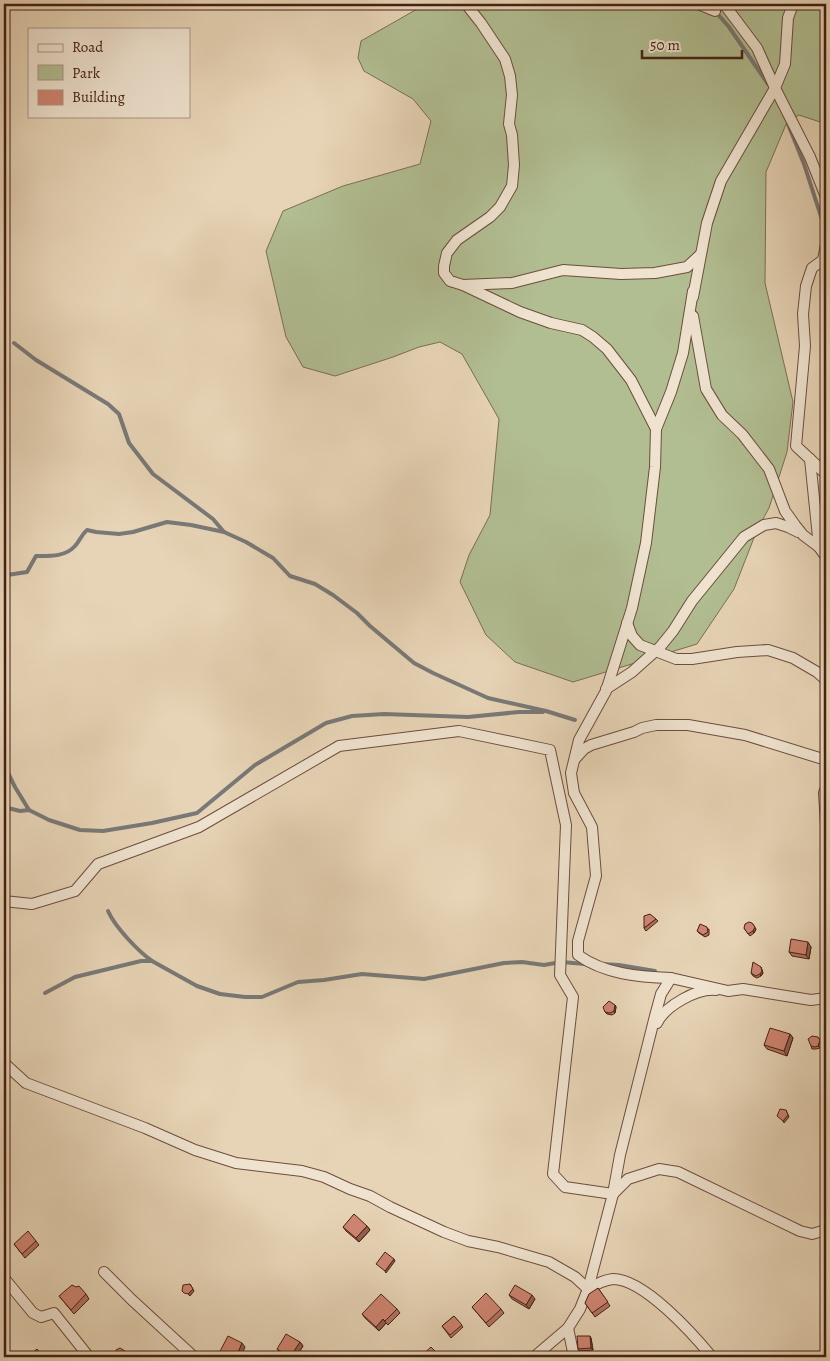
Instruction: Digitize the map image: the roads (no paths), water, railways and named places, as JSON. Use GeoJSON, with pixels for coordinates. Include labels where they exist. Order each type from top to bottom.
{"type":"FeatureCollection","features":[{"type":"Feature","properties":{"kind":"street"},"geometry":{"type":"LineString","coordinates":[[466,4],[505,59],[510,76],[512,94],[509,124],[512,135],[514,166],[512,186],[500,207],[490,217],[457,240],[447,253],[444,273],[450,281],[463,285],[520,312],[582,330],[593,337],[607,349],[632,380],[656,429]]}},
{"type":"Feature","properties":{"kind":"street"},"geometry":{"type":"LineString","coordinates":[[698,4],[715,11]]}},
{"type":"Feature","properties":{"kind":"street"},"geometry":{"type":"LineString","coordinates":[[724,4],[758,48],[775,88],[810,157],[826,197]]}},
{"type":"Feature","properties":{"kind":"street"},"geometry":{"type":"LineString","coordinates":[[728,991],[671,978],[648,977],[598,967],[578,955],[578,941],[596,876],[592,827],[574,793],[571,774],[579,740],[606,689],[627,623],[646,543],[655,467],[656,429],[671,392],[683,353],[707,223],[721,181],[775,88],[785,64],[788,18],[793,4]]}},
{"type":"Feature","properties":{"kind":"street"},"geometry":{"type":"LineString","coordinates":[[826,244],[825,257],[812,268],[806,286],[803,314],[805,346],[796,446],[826,474]]}},
{"type":"Feature","properties":{"kind":"street"},"geometry":{"type":"LineString","coordinates":[[463,285],[512,283],[563,270],[621,274],[655,273],[687,267],[700,255]]}},
{"type":"Feature","properties":{"kind":"street"},"geometry":{"type":"LineString","coordinates":[[694,290],[693,317],[706,389],[722,416],[742,434],[769,469],[785,511],[803,535]]}},
{"type":"Feature","properties":{"kind":"street"},"geometry":{"type":"LineString","coordinates":[[810,459],[818,546]]}},
{"type":"Feature","properties":{"kind":"street"},"geometry":{"type":"LineString","coordinates":[[606,689],[632,672],[655,652],[673,631],[692,601],[744,538],[764,525],[776,523],[788,526],[818,546],[826,557]]}},
{"type":"Feature","properties":{"kind":"street"},"geometry":{"type":"LineString","coordinates":[[627,623],[632,636],[640,645],[676,659],[692,660],[737,652],[768,650],[793,658],[817,672],[826,680]]}},
{"type":"Feature","properties":{"kind":"street"},"geometry":{"type":"LineString","coordinates":[[573,761],[584,749],[591,745],[642,728],[666,725],[688,725],[727,731],[826,760]]}},
{"type":"Feature","properties":{"kind":"street"},"geometry":{"type":"LineString","coordinates":[[4,901],[32,904],[75,891],[98,864],[199,827],[339,746],[459,731],[550,750],[566,825],[560,976],[573,997],[553,1174],[565,1187],[613,1194]]}},
{"type":"Feature","properties":{"kind":"street"},"geometry":{"type":"LineString","coordinates":[[826,788],[824,793],[826,824]]}},
{"type":"Feature","properties":{"kind":"street"},"geometry":{"type":"LineString","coordinates":[[534,1357],[568,1328],[580,1309],[588,1289],[613,1194],[620,1155],[650,1035],[661,994],[671,978]]}},
{"type":"Feature","properties":{"kind":"street"},"geometry":{"type":"LineString","coordinates":[[650,1035],[662,1014],[676,1003],[712,989],[728,991],[743,989],[811,1000],[826,998]]}},
{"type":"Feature","properties":{"kind":"street"},"geometry":{"type":"LineString","coordinates":[[4,1063],[26,1083],[145,1128],[195,1150],[236,1163],[302,1171],[324,1177],[370,1196],[444,1232],[468,1241],[498,1247],[548,1262],[575,1277],[588,1289]]}},
{"type":"Feature","properties":{"kind":"street"},"geometry":{"type":"LineString","coordinates":[[613,1194],[628,1179],[659,1169],[678,1172],[800,1231],[812,1234],[826,1230]]}},
{"type":"Feature","properties":{"kind":"street"},"geometry":{"type":"LineString","coordinates":[[104,1272],[194,1357]]}},
{"type":"Feature","properties":{"kind":"street"},"geometry":{"type":"LineString","coordinates":[[4,1278],[33,1313],[41,1317],[54,1312],[89,1357]]}},
{"type":"Feature","properties":{"kind":"street"},"geometry":{"type":"LineString","coordinates":[[588,1289],[604,1280],[614,1279],[626,1281],[637,1286],[671,1313],[712,1357]]}},
{"type":"Feature","properties":{"kind":"street"},"geometry":{"type":"LineString","coordinates":[[568,1328],[574,1357]]}},
{"type":"Feature","properties":{"kind":"waterway"},"geometry":{"type":"LineString","coordinates":[[715,11],[729,27],[768,84]]}},
{"type":"Feature","properties":{"kind":"waterway"},"geometry":{"type":"LineString","coordinates":[[788,124],[804,164],[826,232]]}},
{"type":"Feature","properties":{"kind":"waterway"},"geometry":{"type":"LineString","coordinates":[[14,343],[36,360],[108,404],[119,414],[129,443],[153,474],[213,519],[224,532]]}},
{"type":"Feature","properties":{"kind":"waterway"},"geometry":{"type":"LineString","coordinates":[[4,573],[7,575],[27,572],[36,556],[57,555],[71,550],[87,530],[119,534],[167,522],[224,532],[273,558],[290,576],[315,584],[333,595],[357,613],[414,663],[488,698],[546,711],[575,720]]}},
{"type":"Feature","properties":{"kind":"waterway"},"geometry":{"type":"LineString","coordinates":[[4,807],[20,811],[29,810],[49,820],[80,830],[103,831],[152,823],[197,813],[255,765],[326,723],[352,716],[384,714],[468,717],[519,712],[543,712]]}},
{"type":"Feature","properties":{"kind":"waterway"},"geometry":{"type":"LineString","coordinates":[[4,765],[29,810]]}},
{"type":"Feature","properties":{"kind":"waterway"},"geometry":{"type":"LineString","coordinates":[[108,911],[127,938],[152,961]]}},
{"type":"Feature","properties":{"kind":"waterway"},"geometry":{"type":"LineString","coordinates":[[45,993],[75,977],[141,961],[152,961],[197,986],[220,994],[245,997],[262,997],[298,982],[362,974],[424,979],[504,963],[522,962],[544,965],[561,962],[585,964]]}},
{"type":"Feature","properties":{"kind":"waterway"},"geometry":{"type":"LineString","coordinates":[[602,964],[655,971]]}}]}
